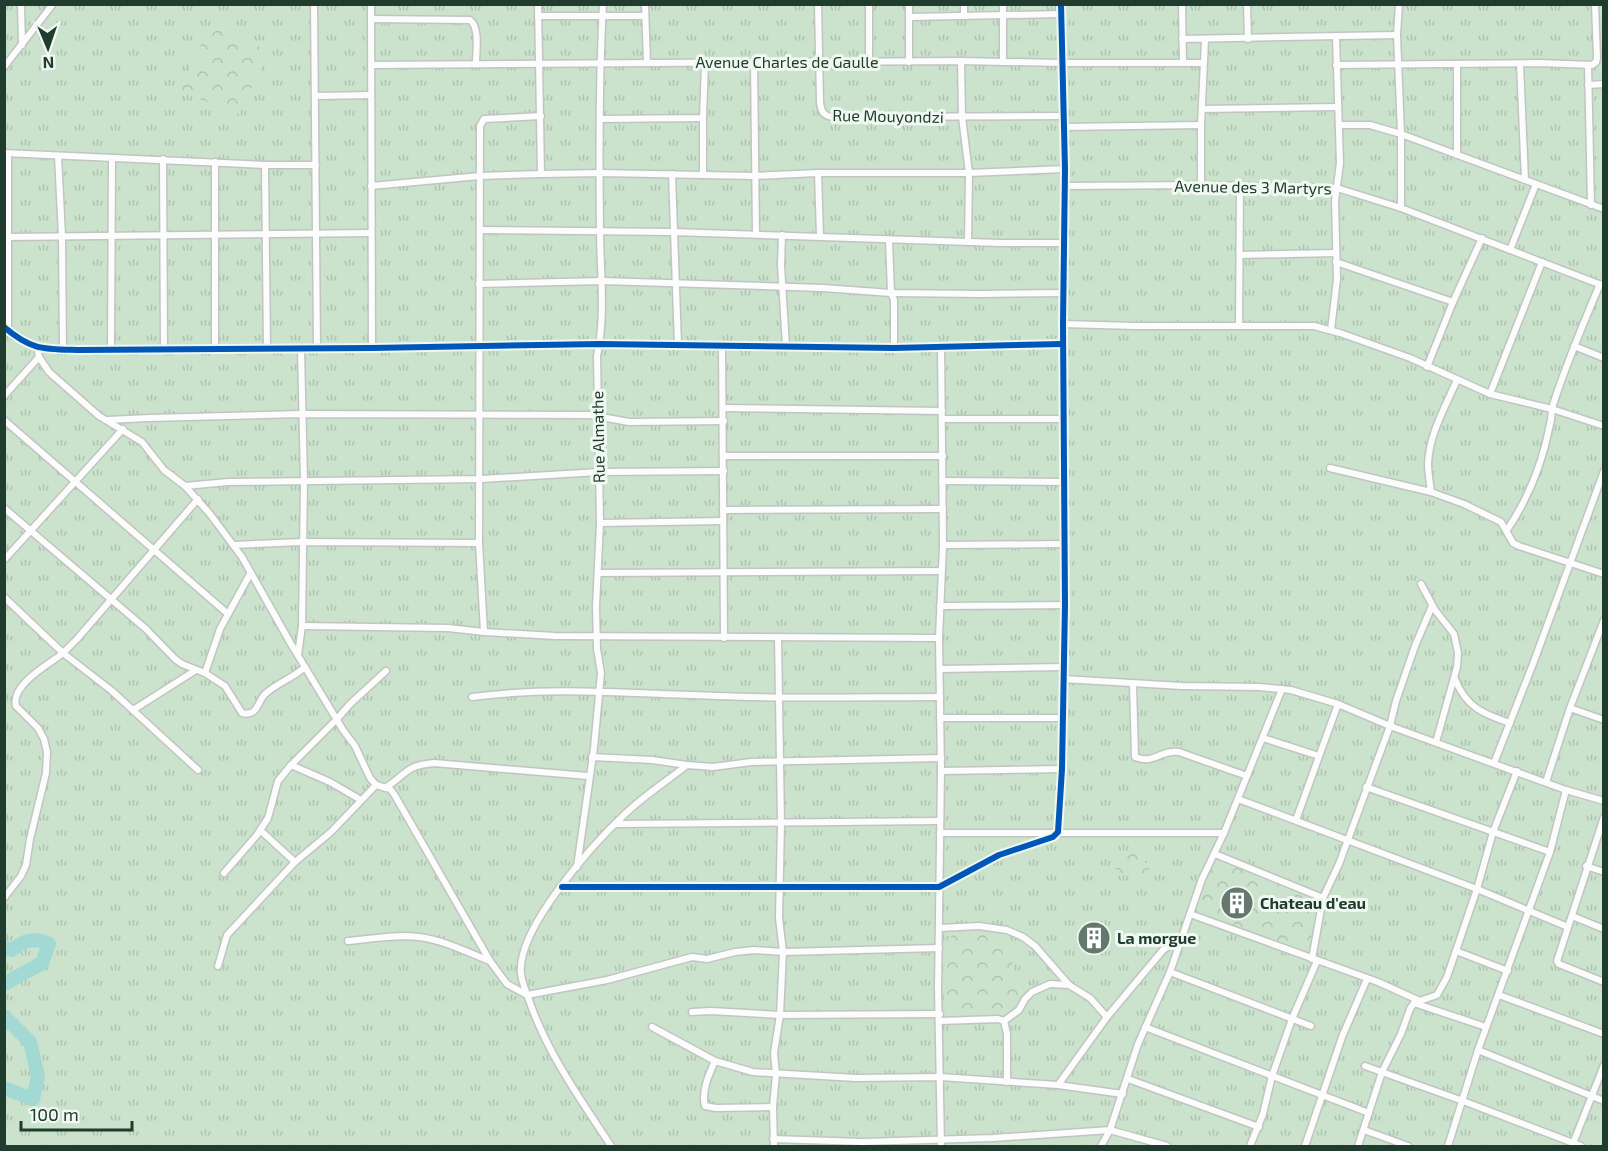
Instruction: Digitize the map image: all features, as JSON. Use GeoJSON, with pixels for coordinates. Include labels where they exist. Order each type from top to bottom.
{"type":"FeatureCollection","features":[{"type":"Feature","properties":{"kind":"street"},"geometry":{"type":"LineString","coordinates":[[21,4],[22,46]]}},
{"type":"Feature","properties":{"kind":"street"},"geometry":{"type":"LineString","coordinates":[[4,68],[53,4]]}},
{"type":"Feature","properties":{"kind":"street"},"geometry":{"type":"LineString","coordinates":[[314,4],[317,348]]}},
{"type":"Feature","properties":{"kind":"street"},"geometry":{"type":"LineString","coordinates":[[371,4],[372,348]]}},
{"type":"Feature","properties":{"kind":"street"},"geometry":{"type":"LineString","coordinates":[[538,4],[541,174]]}},
{"type":"Feature","properties":{"kind":"street","name":"Rue Almathe"},"geometry":{"type":"LineString","coordinates":[[577,867],[601,673],[596,635],[600,523],[597,356],[600,344],[603,281],[600,230],[600,63],[603,4]]}},
{"type":"Feature","properties":{"kind":"street"},"geometry":{"type":"LineString","coordinates":[[645,4],[647,63]]}},
{"type":"Feature","properties":{"kind":"street","name":"Rue Mouyondzi"},"geometry":{"type":"LineString","coordinates":[[818,4],[821,109],[826,116],[1064,116]]}},
{"type":"Feature","properties":{"kind":"street"},"geometry":{"type":"LineString","coordinates":[[869,4],[869,62]]}},
{"type":"Feature","properties":{"kind":"street"},"geometry":{"type":"LineString","coordinates":[[909,4],[909,62]]}},
{"type":"Feature","properties":{"kind":"street"},"geometry":{"type":"LineString","coordinates":[[964,4],[964,16]]}},
{"type":"Feature","properties":{"kind":"street"},"geometry":{"type":"LineString","coordinates":[[1003,4],[1003,62]]}},
{"type":"Feature","properties":{"kind":"street"},"geometry":{"type":"LineString","coordinates":[[562,887],[939,887],[999,855],[1053,837],[1058,832],[1062,770],[1065,605],[1063,324],[1065,169],[1061,4]]}},
{"type":"Feature","properties":{"kind":"street"},"geometry":{"type":"LineString","coordinates":[[1182,4],[1183,62]]}},
{"type":"Feature","properties":{"kind":"street"},"geometry":{"type":"LineString","coordinates":[[1247,4],[1248,39]]}},
{"type":"Feature","properties":{"kind":"street"},"geometry":{"type":"LineString","coordinates":[[1399,4],[1397,35],[1401,208]]}},
{"type":"Feature","properties":{"kind":"street"},"geometry":{"type":"LineString","coordinates":[[1336,65],[1592,65],[1597,58],[1595,4]]}},
{"type":"Feature","properties":{"kind":"street"},"geometry":{"type":"LineString","coordinates":[[910,17],[1061,14]]}},
{"type":"Feature","properties":{"kind":"street"},"geometry":{"type":"LineString","coordinates":[[538,16],[645,16]]}},
{"type":"Feature","properties":{"kind":"street"},"geometry":{"type":"LineString","coordinates":[[371,19],[470,20],[476,30],[476,63]]}},
{"type":"Feature","properties":{"kind":"street"},"geometry":{"type":"LineString","coordinates":[[1182,39],[1397,35]]}},
{"type":"Feature","properties":{"kind":"street"},"geometry":{"type":"LineString","coordinates":[[1330,330],[1337,279],[1335,201],[1340,163],[1336,37]]}},
{"type":"Feature","properties":{"kind":"street"},"geometry":{"type":"LineString","coordinates":[[1201,185],[1205,40]]}},
{"type":"Feature","properties":{"kind":"street"},"geometry":{"type":"LineString","coordinates":[[960,61],[962,117],[969,173],[968,242]]}},
{"type":"Feature","properties":{"kind":"street","name":"Avenue Charles de Gaulle"},"geometry":{"type":"LineString","coordinates":[[371,65],[960,61],[1203,63]]}},
{"type":"Feature","properties":{"kind":"street"},"geometry":{"type":"LineString","coordinates":[[754,62],[756,234]]}},
{"type":"Feature","properties":{"kind":"street"},"geometry":{"type":"LineString","coordinates":[[703,175],[705,63]]}},
{"type":"Feature","properties":{"kind":"street"},"geometry":{"type":"LineString","coordinates":[[1520,64],[1525,180]]}},
{"type":"Feature","properties":{"kind":"street"},"geometry":{"type":"LineString","coordinates":[[1457,65],[1457,155]]}},
{"type":"Feature","properties":{"kind":"street"},"geometry":{"type":"LineString","coordinates":[[1588,65],[1591,205]]}},
{"type":"Feature","properties":{"kind":"street"},"geometry":{"type":"LineString","coordinates":[[1588,85],[1604,84]]}},
{"type":"Feature","properties":{"kind":"street"},"geometry":{"type":"LineString","coordinates":[[316,96],[371,95]]}},
{"type":"Feature","properties":{"kind":"street"},"geometry":{"type":"LineString","coordinates":[[1202,109],[1337,107]]}},
{"type":"Feature","properties":{"kind":"street"},"geometry":{"type":"LineString","coordinates":[[484,632],[479,543],[481,479],[478,347],[480,126],[482,120],[541,116]]}},
{"type":"Feature","properties":{"kind":"street"},"geometry":{"type":"LineString","coordinates":[[600,119],[703,118]]}},
{"type":"Feature","properties":{"kind":"street"},"geometry":{"type":"LineString","coordinates":[[1064,127],[1201,125]]}},
{"type":"Feature","properties":{"kind":"street"},"geometry":{"type":"LineString","coordinates":[[1339,125],[1370,125],[1401,134],[1604,209]]}},
{"type":"Feature","properties":{"kind":"street"},"geometry":{"type":"LineString","coordinates":[[316,165],[6,154],[9,237],[6,328],[25,343],[37,348],[63,350],[600,344],[894,348],[1063,344]]}},
{"type":"Feature","properties":{"kind":"street"},"geometry":{"type":"LineString","coordinates":[[58,156],[62,236],[63,350]]}},
{"type":"Feature","properties":{"kind":"street"},"geometry":{"type":"LineString","coordinates":[[111,350],[112,158]]}},
{"type":"Feature","properties":{"kind":"street"},"geometry":{"type":"LineString","coordinates":[[163,159],[164,350]]}},
{"type":"Feature","properties":{"kind":"street"},"geometry":{"type":"LineString","coordinates":[[214,349],[215,162]]}},
{"type":"Feature","properties":{"kind":"street"},"geometry":{"type":"LineString","coordinates":[[266,165],[267,348]]}},
{"type":"Feature","properties":{"kind":"street"},"geometry":{"type":"LineString","coordinates":[[371,186],[480,176],[541,174],[754,176],[818,173],[969,173],[1065,169]]}},
{"type":"Feature","properties":{"kind":"street"},"geometry":{"type":"LineString","coordinates":[[818,173],[820,236]]}},
{"type":"Feature","properties":{"kind":"street"},"geometry":{"type":"LineString","coordinates":[[672,174],[678,345]]}},
{"type":"Feature","properties":{"kind":"street"},"geometry":{"type":"LineString","coordinates":[[1510,250],[1536,184]]}},
{"type":"Feature","properties":{"kind":"street"},"geometry":{"type":"LineString","coordinates":[[1239,326],[1240,185]]}},
{"type":"Feature","properties":{"kind":"street","name":"Avenue des 3 Martyrs"},"geometry":{"type":"LineString","coordinates":[[1065,186],[1240,185],[1337,188],[1401,208],[1602,285]]}},
{"type":"Feature","properties":{"kind":"street"},"geometry":{"type":"LineString","coordinates":[[480,230],[600,230],[889,240],[1064,243]]}},
{"type":"Feature","properties":{"kind":"street"},"geometry":{"type":"LineString","coordinates":[[9,237],[371,233]]}},
{"type":"Feature","properties":{"kind":"street"},"geometry":{"type":"LineString","coordinates":[[782,235],[782,287],[786,346]]}},
{"type":"Feature","properties":{"kind":"street"},"geometry":{"type":"LineString","coordinates":[[1427,367],[1482,238]]}},
{"type":"Feature","properties":{"kind":"street"},"geometry":{"type":"LineString","coordinates":[[889,240],[891,293],[894,300],[894,348]]}},
{"type":"Feature","properties":{"kind":"street"},"geometry":{"type":"LineString","coordinates":[[1240,255],[1336,253]]}},
{"type":"Feature","properties":{"kind":"street"},"geometry":{"type":"LineString","coordinates":[[1336,262],[1453,302]]}},
{"type":"Feature","properties":{"kind":"street"},"geometry":{"type":"LineString","coordinates":[[1490,394],[1542,262]]}},
{"type":"Feature","properties":{"kind":"street"},"geometry":{"type":"LineString","coordinates":[[479,284],[603,281],[891,293],[1064,293]]}},
{"type":"Feature","properties":{"kind":"street"},"geometry":{"type":"LineString","coordinates":[[1507,531],[1534,478],[1550,424],[1552,409],[1574,346],[1602,285]]}},
{"type":"Feature","properties":{"kind":"street"},"geometry":{"type":"LineString","coordinates":[[1063,324],[1302,325],[1330,330],[1410,358],[1490,394],[1552,409],[1604,426]]}},
{"type":"Feature","properties":{"kind":"street"},"geometry":{"type":"LineString","coordinates":[[722,346],[724,638]]}},
{"type":"Feature","properties":{"kind":"street"},"geometry":{"type":"LineString","coordinates":[[1574,346],[1604,358]]}},
{"type":"Feature","properties":{"kind":"street"},"geometry":{"type":"LineString","coordinates":[[941,347],[943,545],[939,638],[941,771],[938,987],[941,1143]]}},
{"type":"Feature","properties":{"kind":"street"},"geometry":{"type":"LineString","coordinates":[[37,348],[39,357],[49,372],[75,396],[142,442],[164,470],[185,486],[198,500],[234,545],[298,656],[355,746],[370,778],[376,785],[392,791],[402,805],[490,961],[507,984],[527,995],[607,980],[692,957],[707,959],[754,950],[783,952],[939,948]]}},
{"type":"Feature","properties":{"kind":"street"},"geometry":{"type":"LineString","coordinates":[[298,656],[302,626],[304,480],[301,349]]}},
{"type":"Feature","properties":{"kind":"street"},"geometry":{"type":"LineString","coordinates":[[4,396],[39,357]]}},
{"type":"Feature","properties":{"kind":"street"},"geometry":{"type":"LineString","coordinates":[[1431,492],[1428,465],[1430,451],[1436,428],[1457,380]]}},
{"type":"Feature","properties":{"kind":"street"},"geometry":{"type":"LineString","coordinates":[[724,408],[942,411]]}},
{"type":"Feature","properties":{"kind":"street"},"geometry":{"type":"LineString","coordinates":[[107,420],[301,414],[590,415],[629,422],[724,421]]}},
{"type":"Feature","properties":{"kind":"street"},"geometry":{"type":"LineString","coordinates":[[943,419],[1064,419]]}},
{"type":"Feature","properties":{"kind":"street"},"geometry":{"type":"LineString","coordinates":[[4,420],[228,614]]}},
{"type":"Feature","properties":{"kind":"street"},"geometry":{"type":"LineString","coordinates":[[4,560],[123,429]]}},
{"type":"Feature","properties":{"kind":"street"},"geometry":{"type":"LineString","coordinates":[[724,456],[942,456]]}},
{"type":"Feature","properties":{"kind":"street"},"geometry":{"type":"LineString","coordinates":[[1330,468],[1431,492],[1501,522],[1513,543],[1519,546],[1604,574]]}},
{"type":"Feature","properties":{"kind":"street"},"geometry":{"type":"LineString","coordinates":[[185,486],[228,482],[481,479],[599,472],[724,471]]}},
{"type":"Feature","properties":{"kind":"street"},"geometry":{"type":"LineString","coordinates":[[1494,763],[1604,471]]}},
{"type":"Feature","properties":{"kind":"street"},"geometry":{"type":"LineString","coordinates":[[942,481],[1064,482]]}},
{"type":"Feature","properties":{"kind":"street"},"geometry":{"type":"LineString","coordinates":[[4,898],[21,876],[26,865],[47,761],[44,739],[32,720],[16,706],[18,692],[35,672],[63,653],[198,500]]}},
{"type":"Feature","properties":{"kind":"street"},"geometry":{"type":"LineString","coordinates":[[4,508],[112,599],[176,659],[225,686],[240,711],[248,714],[257,709],[265,694],[306,667]]}},
{"type":"Feature","properties":{"kind":"street"},"geometry":{"type":"LineString","coordinates":[[723,510],[943,509]]}},
{"type":"Feature","properties":{"kind":"street"},"geometry":{"type":"LineString","coordinates":[[600,523],[723,521]]}},
{"type":"Feature","properties":{"kind":"street"},"geometry":{"type":"LineString","coordinates":[[234,545],[302,542],[479,543]]}},
{"type":"Feature","properties":{"kind":"street"},"geometry":{"type":"LineString","coordinates":[[943,545],[1063,544]]}},
{"type":"Feature","properties":{"kind":"street"},"geometry":{"type":"LineString","coordinates":[[598,573],[941,571]]}},
{"type":"Feature","properties":{"kind":"street"},"geometry":{"type":"LineString","coordinates":[[205,673],[228,614],[250,574]]}},
{"type":"Feature","properties":{"kind":"street"},"geometry":{"type":"LineString","coordinates":[[1421,585],[1432,606],[1449,625],[1456,642],[1459,660],[1436,742]]}},
{"type":"Feature","properties":{"kind":"street"},"geometry":{"type":"LineString","coordinates":[[4,597],[63,653],[133,710],[198,770]]}},
{"type":"Feature","properties":{"kind":"street"},"geometry":{"type":"LineString","coordinates":[[940,606],[1065,605]]}},
{"type":"Feature","properties":{"kind":"street"},"geometry":{"type":"LineString","coordinates":[[1250,1146],[1259,1127],[1272,1076],[1315,960],[1323,898],[1348,840],[1390,726],[1415,645],[1432,606]]}},
{"type":"Feature","properties":{"kind":"street"},"geometry":{"type":"LineString","coordinates":[[1546,782],[1570,708],[1604,620]]}},
{"type":"Feature","properties":{"kind":"street"},"geometry":{"type":"LineString","coordinates":[[302,626],[448,628],[555,636],[939,638]]}},
{"type":"Feature","properties":{"kind":"street"},"geometry":{"type":"LineString","coordinates":[[778,638],[781,823],[779,918],[783,952],[780,1015],[774,1053],[776,1074],[773,1143],[941,1143],[1110,1130],[1167,1146]]}},
{"type":"Feature","properties":{"kind":"street"},"geometry":{"type":"LineString","coordinates":[[940,669],[1064,667]]}},
{"type":"Feature","properties":{"kind":"street"},"geometry":{"type":"LineString","coordinates":[[133,710],[196,670]]}},
{"type":"Feature","properties":{"kind":"street"},"geometry":{"type":"LineString","coordinates":[[224,873],[260,830],[270,812],[272,797],[278,781],[350,704],[386,671]]}},
{"type":"Feature","properties":{"kind":"street"},"geometry":{"type":"LineString","coordinates":[[1454,678],[1460,693],[1476,709],[1510,723]]}},
{"type":"Feature","properties":{"kind":"street"},"geometry":{"type":"LineString","coordinates":[[1063,679],[1133,684],[1282,689],[1338,704],[1390,726],[1566,790],[1604,801]]}},
{"type":"Feature","properties":{"kind":"street"},"geometry":{"type":"LineString","coordinates":[[1133,684],[1135,757],[1147,760],[1172,751],[1179,752],[1247,776]]}},
{"type":"Feature","properties":{"kind":"street"},"geometry":{"type":"LineString","coordinates":[[1101,1146],[1110,1130],[1145,1028],[1170,972],[1202,879],[1224,833],[1282,689]]}},
{"type":"Feature","properties":{"kind":"street"},"geometry":{"type":"LineString","coordinates":[[472,697],[497,693],[600,691],[778,697],[940,697]]}},
{"type":"Feature","properties":{"kind":"street"},"geometry":{"type":"LineString","coordinates":[[1296,820],[1338,704]]}},
{"type":"Feature","properties":{"kind":"street"},"geometry":{"type":"LineString","coordinates":[[1570,708],[1604,720]]}},
{"type":"Feature","properties":{"kind":"street"},"geometry":{"type":"LineString","coordinates":[[940,718],[1063,718]]}},
{"type":"Feature","properties":{"kind":"street"},"geometry":{"type":"LineString","coordinates":[[1263,738],[1319,756]]}},
{"type":"Feature","properties":{"kind":"street"},"geometry":{"type":"LineString","coordinates":[[592,757],[713,766],[780,761],[941,758]]}},
{"type":"Feature","properties":{"kind":"street"},"geometry":{"type":"LineString","coordinates":[[385,788],[407,769],[419,764],[434,763],[588,776]]}},
{"type":"Feature","properties":{"kind":"street"},"geometry":{"type":"LineString","coordinates":[[291,765],[330,782],[361,800]]}},
{"type":"Feature","properties":{"kind":"street"},"geometry":{"type":"LineString","coordinates":[[611,1146],[552,1051],[527,995],[521,975],[522,952],[544,911],[577,867],[616,824],[651,792],[687,765]]}},
{"type":"Feature","properties":{"kind":"street"},"geometry":{"type":"LineString","coordinates":[[941,771],[1062,770]]}},
{"type":"Feature","properties":{"kind":"street"},"geometry":{"type":"LineString","coordinates":[[1358,1146],[1382,1072],[1408,1014],[1417,1002],[1437,995],[1447,977],[1477,889],[1493,832],[1517,771]]}},
{"type":"Feature","properties":{"kind":"street"},"geometry":{"type":"LineString","coordinates":[[218,966],[227,935],[295,862],[331,832],[376,785]]}},
{"type":"Feature","properties":{"kind":"street"},"geometry":{"type":"LineString","coordinates":[[1366,787],[1550,852]]}},
{"type":"Feature","properties":{"kind":"street"},"geometry":{"type":"LineString","coordinates":[[1448,1146],[1478,1050],[1550,852],[1566,790]]}},
{"type":"Feature","properties":{"kind":"street"},"geometry":{"type":"LineString","coordinates":[[1238,798],[1477,889],[1568,927]]}},
{"type":"Feature","properties":{"kind":"street"},"geometry":{"type":"LineString","coordinates":[[1604,817],[1557,958],[1557,963],[1604,982]]}},
{"type":"Feature","properties":{"kind":"street"},"geometry":{"type":"LineString","coordinates":[[616,824],[939,821]]}},
{"type":"Feature","properties":{"kind":"street"},"geometry":{"type":"LineString","coordinates":[[260,830],[295,862]]}},
{"type":"Feature","properties":{"kind":"street"},"geometry":{"type":"LineString","coordinates":[[940,833],[1224,833]]}},
{"type":"Feature","properties":{"kind":"street"},"geometry":{"type":"LineString","coordinates":[[1215,854],[1323,898]]}},
{"type":"Feature","properties":{"kind":"street"},"geometry":{"type":"LineString","coordinates":[[1586,866],[1604,872]]}},
{"type":"Feature","properties":{"kind":"street"},"geometry":{"type":"LineString","coordinates":[[1190,914],[1410,995],[1417,1002],[1486,1028]]}},
{"type":"Feature","properties":{"kind":"street"},"geometry":{"type":"LineString","coordinates":[[1572,916],[1604,928]]}},
{"type":"Feature","properties":{"kind":"street"},"geometry":{"type":"LineString","coordinates":[[939,928],[979,926],[1006,930],[1023,937],[1035,946],[1069,985],[1090,998],[1107,1017]]}},
{"type":"Feature","properties":{"kind":"street"},"geometry":{"type":"LineString","coordinates":[[348,941],[402,936],[420,937],[438,941],[490,961]]}},
{"type":"Feature","properties":{"kind":"street"},"geometry":{"type":"LineString","coordinates":[[1058,1085],[1107,1017],[1163,950],[1181,937]]}},
{"type":"Feature","properties":{"kind":"street"},"geometry":{"type":"LineString","coordinates":[[1456,951],[1508,971]]}},
{"type":"Feature","properties":{"kind":"street"},"geometry":{"type":"LineString","coordinates":[[1170,972],[1311,1026]]}},
{"type":"Feature","properties":{"kind":"street"},"geometry":{"type":"LineString","coordinates":[[1305,1146],[1342,1037],[1367,979]]}},
{"type":"Feature","properties":{"kind":"street"},"geometry":{"type":"LineString","coordinates":[[1004,1021],[1019,1010],[1025,999],[1032,993],[1050,984],[1069,985]]}},
{"type":"Feature","properties":{"kind":"street"},"geometry":{"type":"LineString","coordinates":[[1499,995],[1604,1034]]}},
{"type":"Feature","properties":{"kind":"street"},"geometry":{"type":"LineString","coordinates":[[692,1012],[940,1017],[1004,1021]]}},
{"type":"Feature","properties":{"kind":"street"},"geometry":{"type":"LineString","coordinates":[[1004,1021],[1007,1034],[1007,1082]]}},
{"type":"Feature","properties":{"kind":"street"},"geometry":{"type":"LineString","coordinates":[[652,1027],[715,1061],[732,1068],[753,1072],[856,1078],[940,1077],[1058,1085],[1123,1094]]}},
{"type":"Feature","properties":{"kind":"street"},"geometry":{"type":"LineString","coordinates":[[1145,1028],[1369,1113]]}},
{"type":"Feature","properties":{"kind":"street"},"geometry":{"type":"LineString","coordinates":[[1478,1050],[1604,1101]]}},
{"type":"Feature","properties":{"kind":"street"},"geometry":{"type":"LineString","coordinates":[[715,1061],[708,1077],[705,1107],[773,1107]]}},
{"type":"Feature","properties":{"kind":"street"},"geometry":{"type":"LineString","coordinates":[[1573,1145],[1604,1065]]}},
{"type":"Feature","properties":{"kind":"street"},"geometry":{"type":"LineString","coordinates":[[1365,1066],[1463,1101],[1573,1145],[1581,1146]]}},
{"type":"Feature","properties":{"kind":"street"},"geometry":{"type":"LineString","coordinates":[[1128,1079],[1259,1127]]}},
{"type":"Feature","properties":{"kind":"street"},"geometry":{"type":"LineString","coordinates":[[1364,1130],[1408,1146]]}},
{"type":"Feature","properties":{"kind":"green space"},"geometry":{"type":"Polygon","coordinates":[[[5,5],[1603,5],[1603,1146],[5,1146],[5,5]]]}},
{"type":"Feature","properties":{"kind":"green space"},"geometry":{"type":"Polygon","coordinates":[[[210,25],[269,51],[239,114],[179,91],[210,25]]]}},
{"type":"Feature","properties":{"kind":"green space"},"geometry":{"type":"Polygon","coordinates":[[[1117,851],[1139,857],[1152,875],[1115,875],[1117,851]]]}},
{"type":"Feature","properties":{"kind":"green space"},"geometry":{"type":"Polygon","coordinates":[[[1216,856],[1321,899],[1310,955],[1193,912],[1216,856]]]}},
{"type":"Feature","properties":{"kind":"green space"},"geometry":{"type":"Polygon","coordinates":[[[988,930],[1002,932],[1017,978],[1019,1007],[1001,1016],[944,1016],[943,948],[953,934],[988,930]]]}},
{"type":"Feature","properties":{"kind":"waterway"},"geometry":{"type":"LineString","coordinates":[[4,948],[12,950],[25,942],[34,940],[49,944],[42,963],[4,984]]}},
{"type":"Feature","properties":{"kind":"waterway"},"geometry":{"type":"LineString","coordinates":[[4,1016],[30,1042],[38,1076],[33,1099],[4,1088]]}},
{"type":"Feature","properties":{"kind":"cycle path"},"geometry":{"type":"LineString","coordinates":[[562,887],[939,887],[999,855],[1053,837],[1058,832],[1062,769],[1065,605],[1063,324],[1065,169],[1061,4]]}},
{"type":"Feature","properties":{"kind":"cycle path"},"geometry":{"type":"LineString","coordinates":[[4,327],[13,335],[38,347],[77,350],[600,344],[894,348],[1063,344]]}},
{"type":"Feature","properties":{"kind":"place","name":"Chateau d'eau"},"geometry":{"type":"Point","coordinates":[1237,903]}},
{"type":"Feature","properties":{"kind":"place","name":"La morgue"},"geometry":{"type":"Point","coordinates":[1094,938]}}]}
